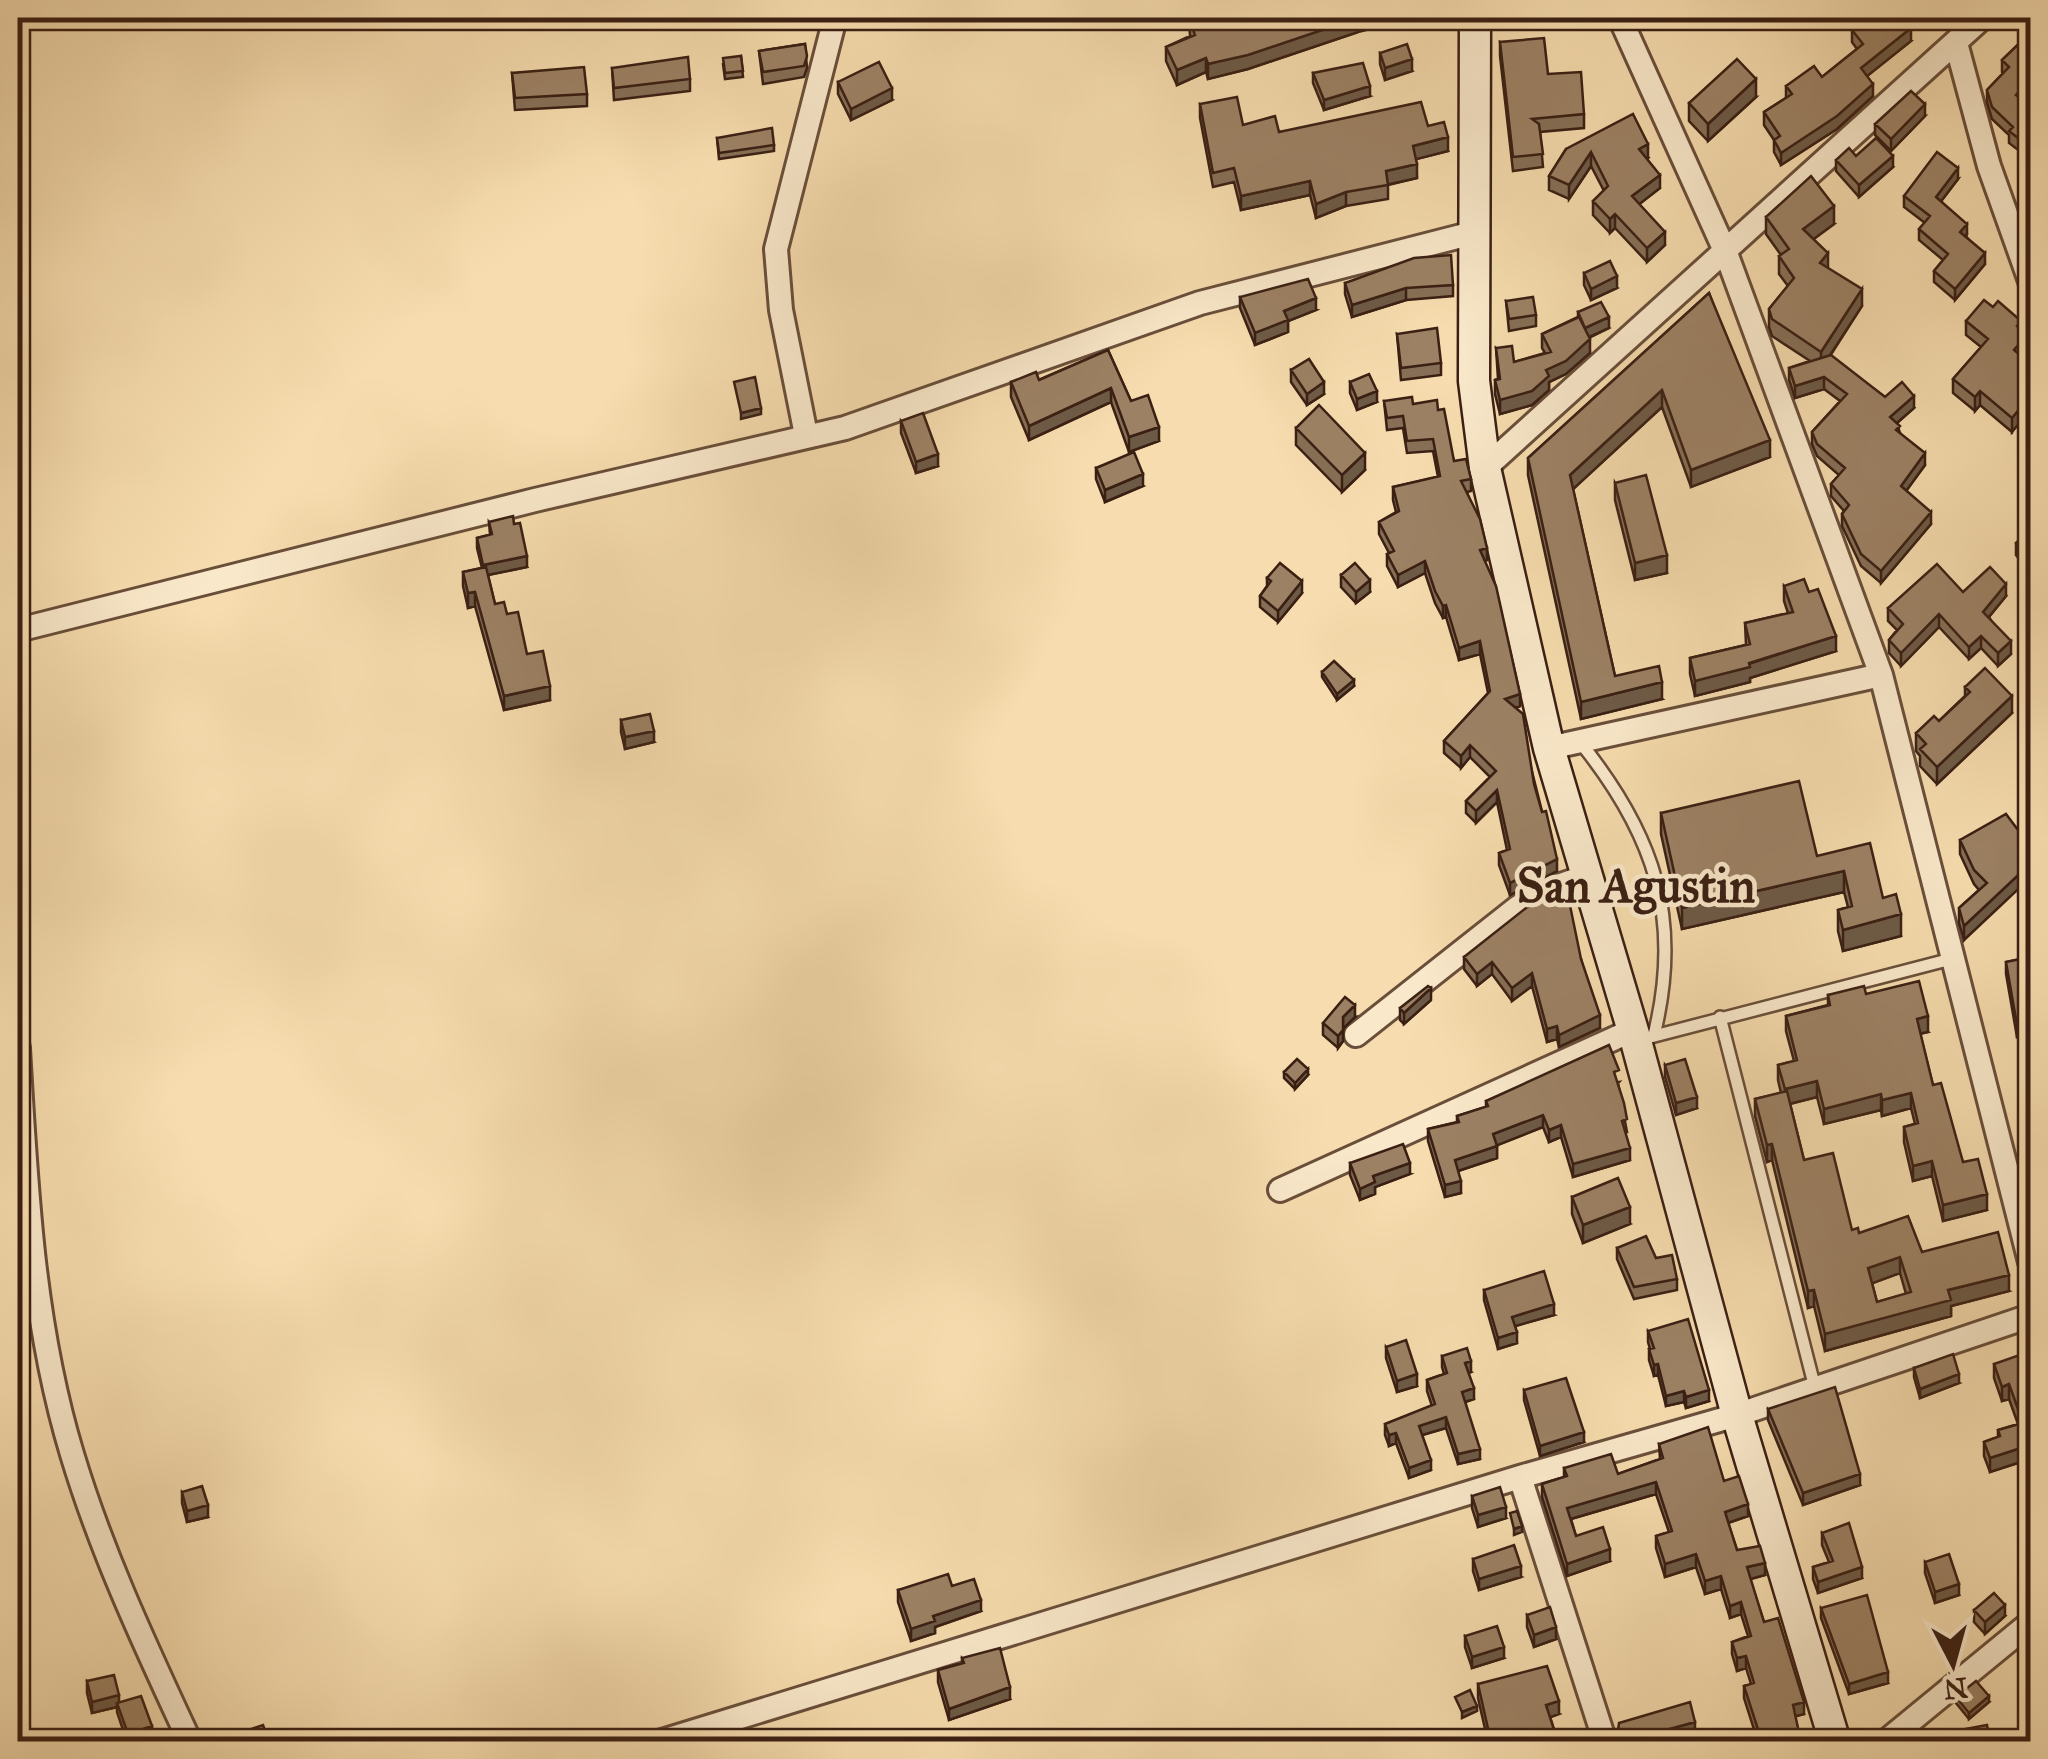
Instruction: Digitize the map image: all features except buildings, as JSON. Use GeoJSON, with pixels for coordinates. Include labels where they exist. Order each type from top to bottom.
{"type":"FeatureCollection","features":[{"type":"Feature","properties":{"kind":"main road"},"geometry":{"type":"LineString","coordinates":[[1475,18],[1474,381],[1485,468],[1549,748],[1641,1035],[1737,1414],[1835,1742]]}},
{"type":"Feature","properties":{"kind":"street"},"geometry":{"type":"LineString","coordinates":[[806,435],[781,310],[776,249],[836,18]]}},
{"type":"Feature","properties":{"kind":"street"},"geometry":{"type":"LineString","coordinates":[[1620,18],[1726,253],[1881,674],[2030,1262]]}},
{"type":"Feature","properties":{"kind":"street"},"geometry":{"type":"LineString","coordinates":[[1485,468],[1726,253],[1871,116],[1956,44],[1980,18]]}},
{"type":"Feature","properties":{"kind":"street"},"geometry":{"type":"LineString","coordinates":[[1956,44],[1989,166],[2030,280]]}},
{"type":"Feature","properties":{"kind":"street"},"geometry":{"type":"LineString","coordinates":[[18,630],[846,428],[1200,303],[1473,233]]}},
{"type":"Feature","properties":{"kind":"street"},"geometry":{"type":"LineString","coordinates":[[1549,748],[1881,674]]}},
{"type":"Feature","properties":{"kind":"street"},"geometry":{"type":"LineString","coordinates":[[1356,1035],[1541,892],[1587,876]]}},
{"type":"Feature","properties":{"kind":"street"},"geometry":{"type":"LineString","coordinates":[[1280,1190],[1641,1035]]}},
{"type":"Feature","properties":{"kind":"street"},"geometry":{"type":"LineString","coordinates":[[18,1048],[30,1243],[71,1452],[104,1549],[190,1742]]}},
{"type":"Feature","properties":{"kind":"street"},"geometry":{"type":"LineString","coordinates":[[659,1742],[1737,1414],[2030,1316]]}},
{"type":"Feature","properties":{"kind":"street"},"geometry":{"type":"LineString","coordinates":[[1520,1477],[1605,1742]]}},
{"type":"Feature","properties":{"kind":"street"},"geometry":{"type":"LineString","coordinates":[[1885,1742],[2030,1624]]}},
{"type":"Feature","properties":{"kind":"lane"},"geometry":{"type":"LineString","coordinates":[[1580,742],[1619,790],[1640,828],[1656,876],[1667,956],[1666,989],[1641,1035]]}},
{"type":"Feature","properties":{"kind":"lane"},"geometry":{"type":"LineString","coordinates":[[1641,1035],[1954,958]]}},
{"type":"Feature","properties":{"kind":"lane"},"geometry":{"type":"LineString","coordinates":[[1720,1017],[1814,1388]]}},
{"type":"Feature","properties":{"kind":"district","name":"San Agustin"},"geometry":{"type":"Point","coordinates":[1636,885]}}]}
